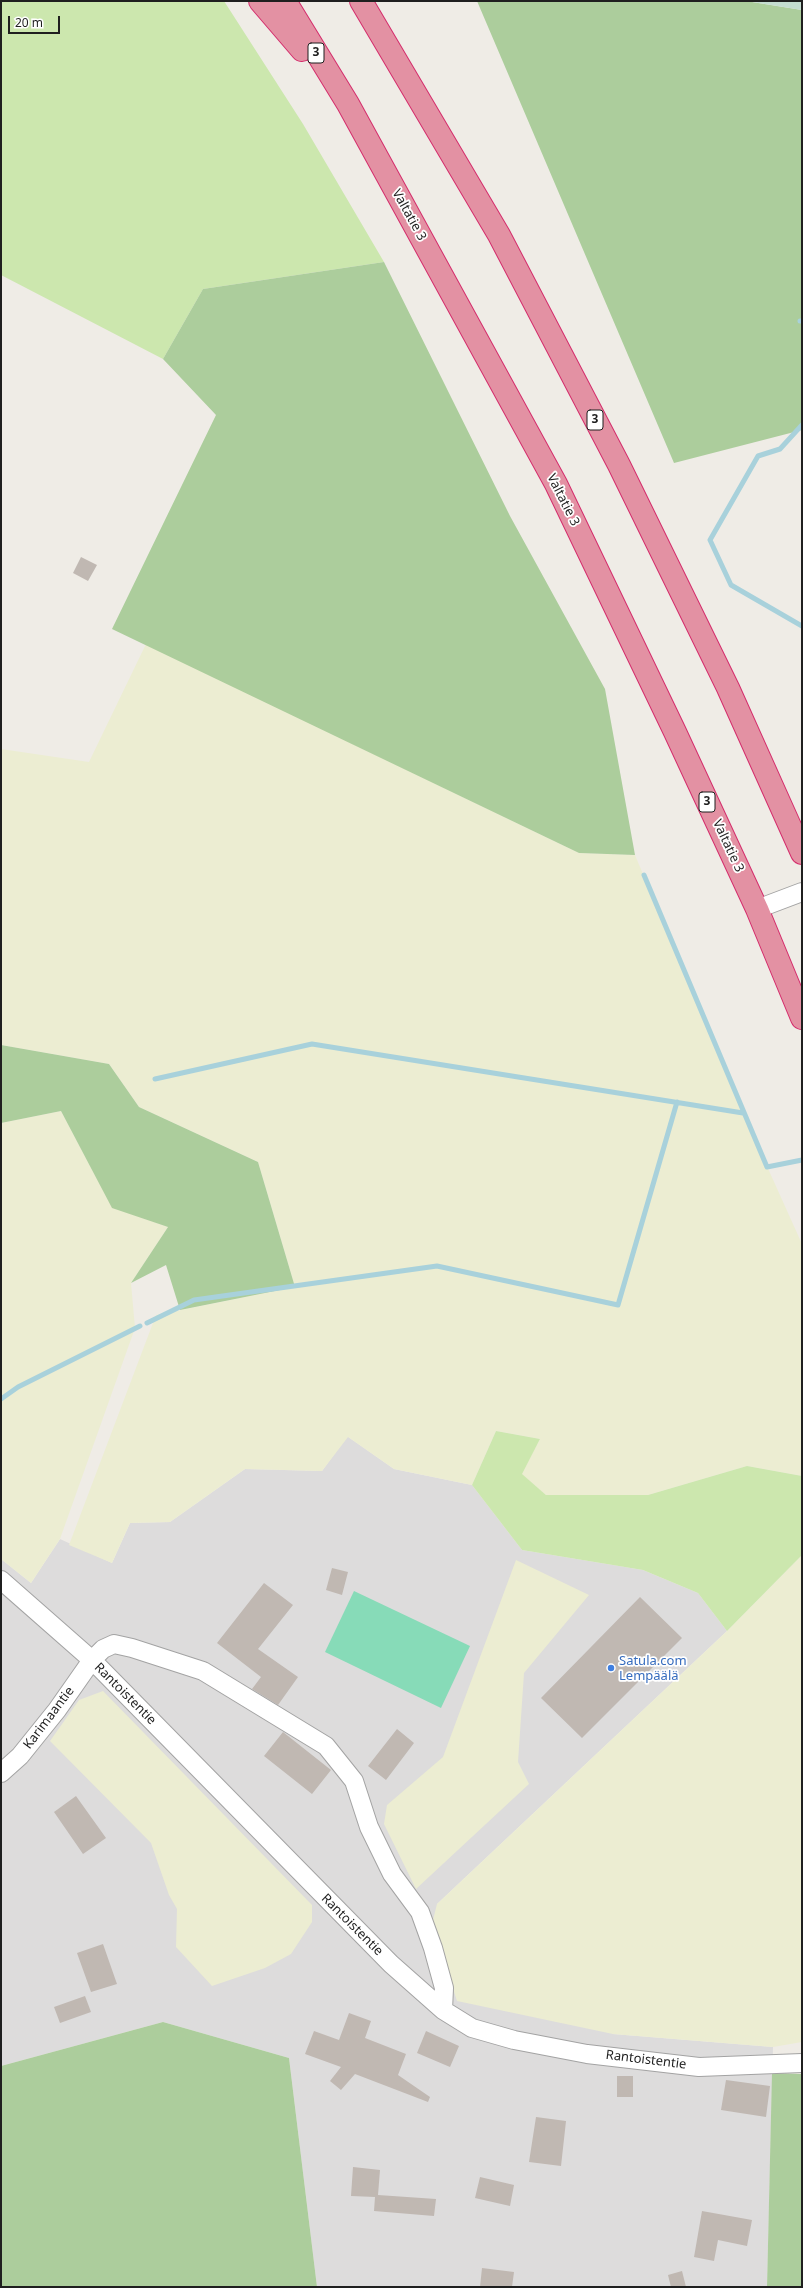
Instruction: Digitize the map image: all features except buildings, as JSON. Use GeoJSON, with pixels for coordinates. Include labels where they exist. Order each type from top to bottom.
{"type":"FeatureCollection","features":[{"type":"Feature","properties":{"kind":"highway"},"geometry":{"type":"LineString","coordinates":[[260,1],[348,104]]}},
{"type":"Feature","properties":{"kind":"highway","name":"Valtatie 3"},"geometry":{"type":"LineString","coordinates":[[285,1],[348,104],[556,484],[668,717],[757,909],[802,1018]]}},
{"type":"Feature","properties":{"kind":"highway","name":"3"},"geometry":{"type":"LineString","coordinates":[[361,1],[499,234],[619,465],[728,688],[802,853]]}},
{"type":"Feature","properties":{"kind":"street"},"geometry":{"type":"LineString","coordinates":[[757,909],[802,892]]}},
{"type":"Feature","properties":{"kind":"street","name":"Rantoistentie"},"geometry":{"type":"LineString","coordinates":[[1,1580],[92,1660],[391,1964],[443,2010],[472,2028],[514,2040],[587,2054],[699,2067],[802,2063]]}},
{"type":"Feature","properties":{"kind":"street","name":"Karimaantie"},"geometry":{"type":"LineString","coordinates":[[1,1773],[20,1756],[57,1710],[92,1660],[103,1649],[114,1644],[132,1648],[203,1671],[326,1746],[354,1781],[369,1827],[392,1874],[420,1912],[433,1948],[444,1988],[443,2010]]}},
{"type":"Feature","properties":{"kind":"shaded area"},"geometry":{"type":"Polygon","coordinates":[[[347,1436],[394,1469],[472,1485],[522,1550],[643,1570],[698,1593],[727,1631],[437,1904],[613,2034],[773,2047],[767,2287],[317,2287],[289,2058],[163,2022],[1,2066],[1,1559],[31,1583],[60,1539],[112,1563],[130,1523],[170,1522],[245,1469],[322,1471],[347,1436]]]}},
{"type":"Feature","properties":{"kind":"green space"},"geometry":{"type":"Polygon","coordinates":[[[1,1],[224,1],[303,124],[384,262],[203,289],[163,359],[1,275],[1,1]]]}},
{"type":"Feature","properties":{"kind":"green space"},"geometry":{"type":"Polygon","coordinates":[[[477,1],[746,1],[802,10],[802,430],[674,463],[477,1]]]}},
{"type":"Feature","properties":{"kind":"green space"},"geometry":{"type":"Polygon","coordinates":[[[746,1],[802,1],[802,10],[746,1]]]}},
{"type":"Feature","properties":{"kind":"green space"},"geometry":{"type":"Polygon","coordinates":[[[384,262],[510,516],[605,689],[635,855],[579,853],[112,629],[216,415],[163,359],[203,289],[384,262]]]}},
{"type":"Feature","properties":{"kind":"green space"},"geometry":{"type":"Polygon","coordinates":[[[146,644],[579,853],[635,855],[743,1113],[802,1244],[802,1476],[747,1466],[648,1495],[546,1495],[521,1474],[540,1439],[496,1431],[472,1485],[394,1469],[348,1437],[322,1471],[245,1469],[170,1522],[130,1523],[112,1563],[69,1545],[156,1315],[295,1287],[258,1162],[139,1107],[109,1064],[1,1045],[1,749],[89,762],[146,644]]]}},
{"type":"Feature","properties":{"kind":"green space"},"geometry":{"type":"Polygon","coordinates":[[[1,1045],[109,1064],[139,1107],[258,1162],[295,1287],[180,1310],[166,1265],[131,1283],[168,1227],[112,1208],[61,1111],[1,1123],[1,1045]]]}},
{"type":"Feature","properties":{"kind":"green space"},"geometry":{"type":"Polygon","coordinates":[[[61,1111],[112,1207],[168,1227],[131,1283],[135,1328],[60,1539],[31,1583],[1,1559],[1,1123],[61,1111]]]}},
{"type":"Feature","properties":{"kind":"green space"},"geometry":{"type":"Polygon","coordinates":[[[496,1431],[540,1439],[522,1474],[546,1495],[648,1495],[747,1466],[802,1476],[802,1555],[727,1631],[698,1593],[643,1570],[522,1550],[472,1485],[496,1431]]]}},
{"type":"Feature","properties":{"kind":"green space"},"geometry":{"type":"Polygon","coordinates":[[[802,1555],[802,2042],[773,2047],[613,2034],[457,2001],[432,1924],[437,1904],[727,1631],[802,1555]]]}},
{"type":"Feature","properties":{"kind":"green space"},"geometry":{"type":"Polygon","coordinates":[[[516,1560],[589,1595],[524,1673],[518,1762],[529,1784],[416,1889],[384,1824],[387,1805],[443,1757],[516,1560]]]}},
{"type":"Feature","properties":{"kind":"green space"},"geometry":{"type":"Polygon","coordinates":[[[354,1591],[470,1646],[441,1708],[325,1652],[354,1591]]]}},
{"type":"Feature","properties":{"kind":"green space"},"geometry":{"type":"Polygon","coordinates":[[[103,1691],[312,1905],[312,1922],[291,1954],[265,1968],[212,1986],[176,1947],[177,1909],[169,1895],[151,1843],[50,1741],[79,1700],[103,1691]]]}},
{"type":"Feature","properties":{"kind":"green space"},"geometry":{"type":"Polygon","coordinates":[[[163,2022],[289,2058],[317,2287],[1,2287],[1,2066],[163,2022]]]}},
{"type":"Feature","properties":{"kind":"green space"},"geometry":{"type":"Polygon","coordinates":[[[772,2073],[802,2074],[802,2287],[767,2287],[772,2073]]]}},
{"type":"Feature","properties":{"kind":"waterway"},"geometry":{"type":"LineString","coordinates":[[802,425],[780,449],[758,456],[710,540],[731,585],[802,626]]}},
{"type":"Feature","properties":{"kind":"waterway"},"geometry":{"type":"LineString","coordinates":[[644,875],[767,1167],[802,1160]]}},
{"type":"Feature","properties":{"kind":"waterway"},"geometry":{"type":"LineString","coordinates":[[155,1079],[312,1044],[743,1113]]}},
{"type":"Feature","properties":{"kind":"waterway"},"geometry":{"type":"LineString","coordinates":[[147,1323],[194,1300],[437,1266],[618,1305],[677,1102]]}},
{"type":"Feature","properties":{"kind":"waterway"},"geometry":{"type":"LineString","coordinates":[[1,1399],[18,1387],[140,1326]]}},
{"type":"Feature","properties":{"kind":"place","name":"Satula.com Lempäälä"},"geometry":{"type":"Point","coordinates":[611,1668]}}]}
